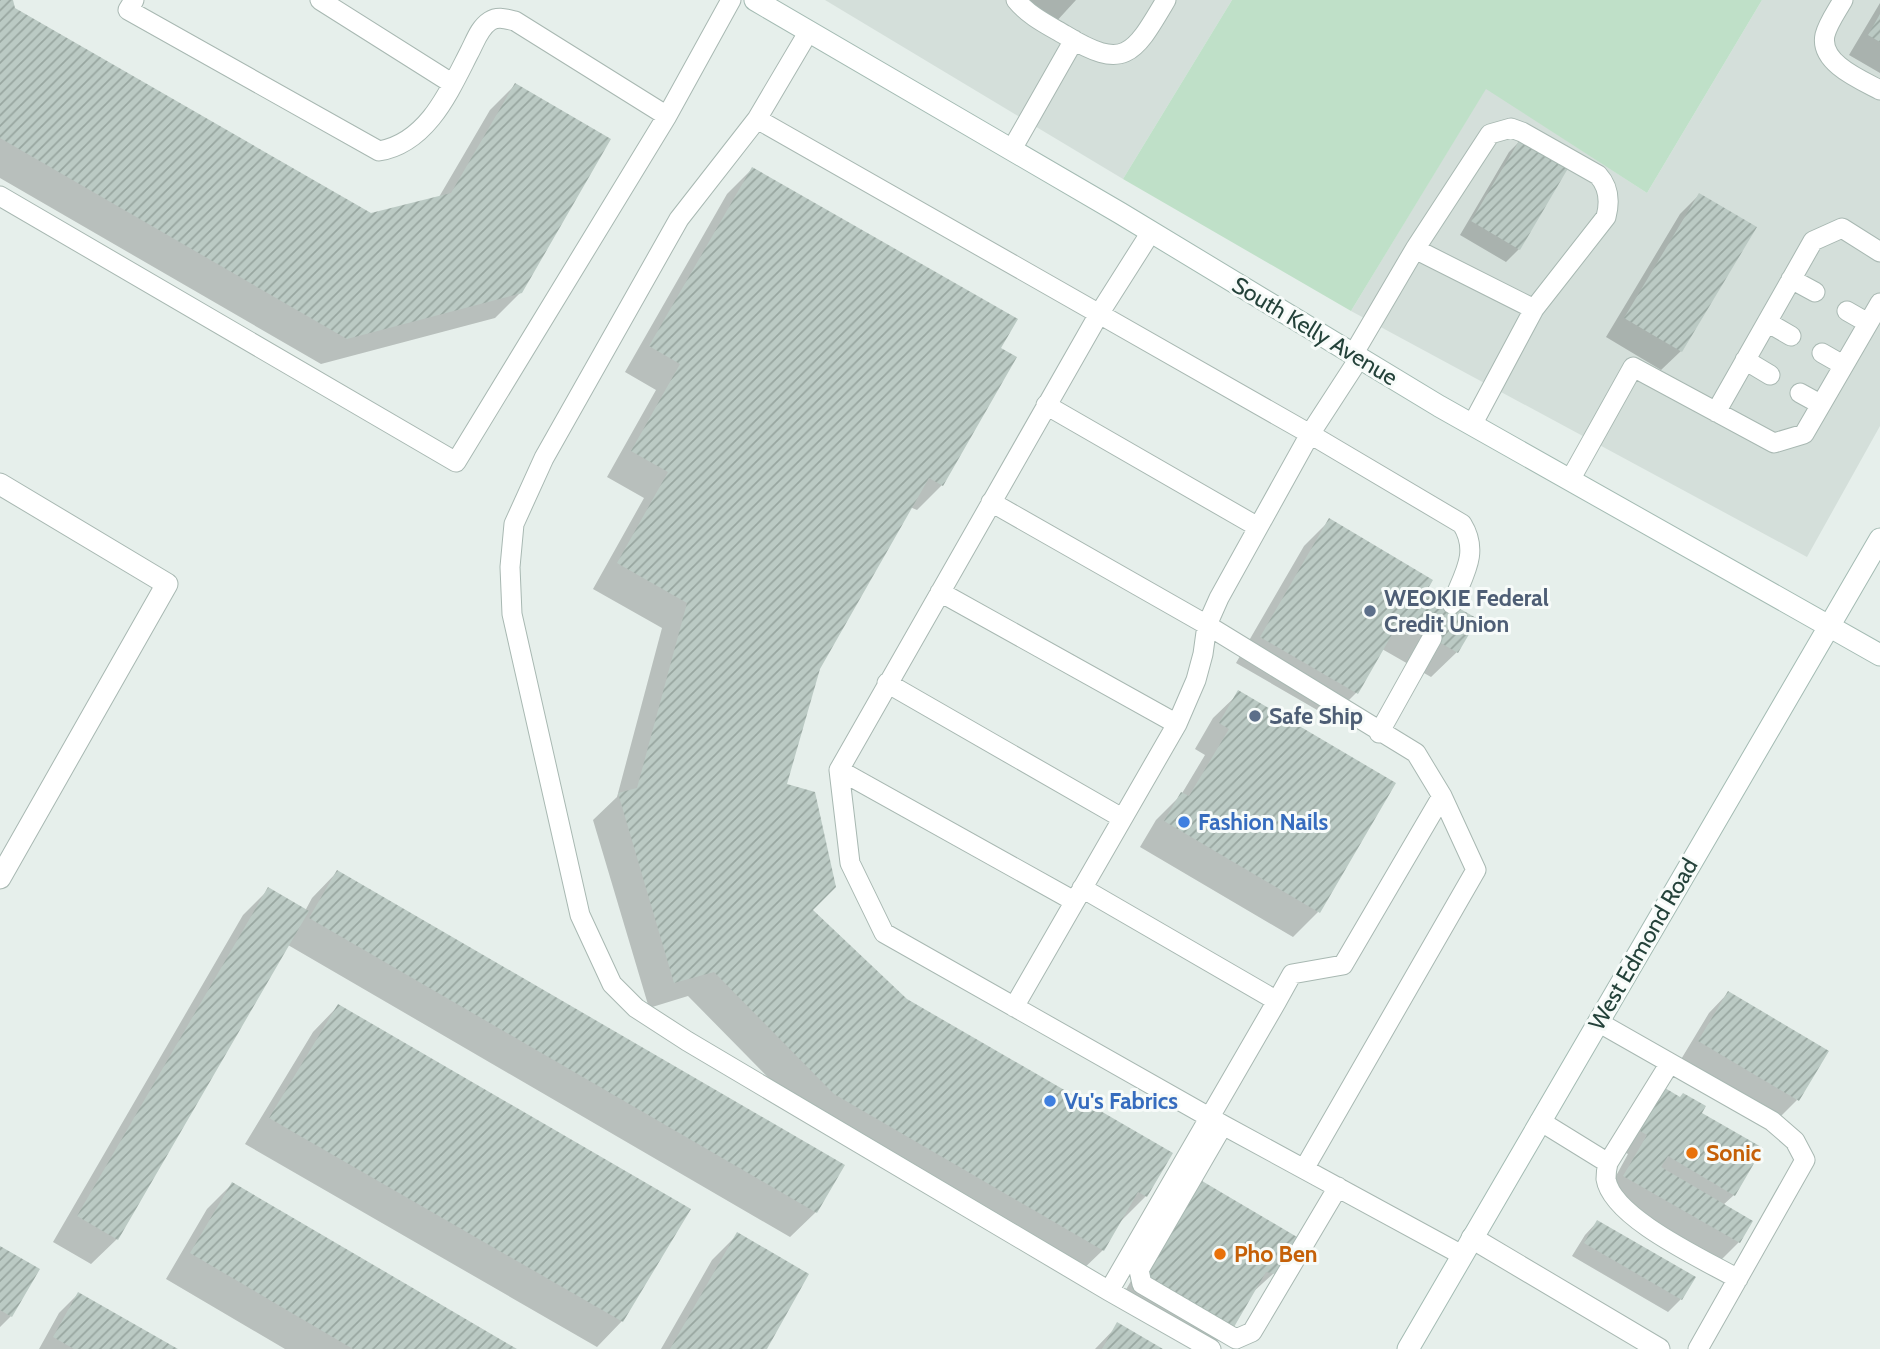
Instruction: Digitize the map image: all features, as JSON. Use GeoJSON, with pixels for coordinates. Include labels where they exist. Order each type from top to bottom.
{"type":"FeatureCollection","features":[{"type":"Feature","properties":{"kind":"main road","name":"South Kelly Avenue"},"geometry":{"type":"LineString","coordinates":[[755,0],[1012,149],[1472,425],[1880,655]]}},
{"type":"Feature","properties":{"kind":"main road"},"geometry":{"type":"LineString","coordinates":[[0,484],[167,584],[0,878]]}},
{"type":"Feature","properties":{"kind":"main road","name":"West Edmond Road"},"geometry":{"type":"LineString","coordinates":[[1408,1349],[1880,539]]}},
{"type":"Feature","properties":{"kind":"main road"},"geometry":{"type":"LineString","coordinates":[[1467,1247],[1659,1349]]}},
{"type":"Feature","properties":{"kind":"lane"},"geometry":{"type":"LineString","coordinates":[[110,0],[131,5],[379,151],[397,148],[421,131],[453,84],[482,28],[492,20],[501,18],[515,21],[667,116]]}},
{"type":"Feature","properties":{"kind":"lane"},"geometry":{"type":"LineString","coordinates":[[320,0],[453,84]]}},
{"type":"Feature","properties":{"kind":"lane"},"geometry":{"type":"LineString","coordinates":[[0,196],[456,462],[667,116],[732,0]]}},
{"type":"Feature","properties":{"kind":"lane"},"geometry":{"type":"LineString","coordinates":[[1016,0],[1025,10],[1103,55],[1125,52],[1145,35],[1166,0]]}},
{"type":"Feature","properties":{"kind":"lane"},"geometry":{"type":"LineString","coordinates":[[1843,0],[1824,38],[1827,50],[1844,71],[1880,90]]}},
{"type":"Feature","properties":{"kind":"lane"},"geometry":{"type":"LineString","coordinates":[[809,31],[757,119],[680,219],[544,458],[514,524],[510,566],[512,614],[580,915],[612,984],[636,1008],[687,1041],[1211,1349]]}},
{"type":"Feature","properties":{"kind":"lane"},"geometry":{"type":"LineString","coordinates":[[1012,149],[1074,40]]}},
{"type":"Feature","properties":{"kind":"lane"},"geometry":{"type":"LineString","coordinates":[[757,119],[1310,434],[1462,524],[1470,537],[1471,555],[1452,604]]}},
{"type":"Feature","properties":{"kind":"lane"},"geometry":{"type":"LineString","coordinates":[[1014,1007],[1177,724],[1196,680],[1207,625],[1219,598],[1310,434],[1415,249],[1490,134],[1511,128],[1598,175],[1605,183],[1609,206],[1606,217],[1535,309],[1472,425]]}},
{"type":"Feature","properties":{"kind":"lane"},"geometry":{"type":"LineString","coordinates":[[1716,412],[1813,241],[1842,228],[1880,252]]}},
{"type":"Feature","properties":{"kind":"lane"},"geometry":{"type":"LineString","coordinates":[[1151,232],[1098,314],[839,770],[850,863],[884,933],[1338,1187],[1467,1247]]}},
{"type":"Feature","properties":{"kind":"lane"},"geometry":{"type":"LineString","coordinates":[[1415,249],[1535,309]]}},
{"type":"Feature","properties":{"kind":"lane"},"geometry":{"type":"LineString","coordinates":[[1791,279],[1815,292]]}},
{"type":"Feature","properties":{"kind":"lane"},"geometry":{"type":"LineString","coordinates":[[1570,480],[1633,367],[1774,443],[1804,434],[1880,303]]}},
{"type":"Feature","properties":{"kind":"lane"},"geometry":{"type":"LineString","coordinates":[[1847,311],[1868,323]]}},
{"type":"Feature","properties":{"kind":"lane"},"geometry":{"type":"LineString","coordinates":[[1767,322],[1791,336]]}},
{"type":"Feature","properties":{"kind":"lane"},"geometry":{"type":"LineString","coordinates":[[1822,354],[1843,365]]}},
{"type":"Feature","properties":{"kind":"lane"},"geometry":{"type":"LineString","coordinates":[[1745,360],[1770,374]]}},
{"type":"Feature","properties":{"kind":"lane"},"geometry":{"type":"LineString","coordinates":[[1800,393],[1820,404]]}},
{"type":"Feature","properties":{"kind":"lane"},"geometry":{"type":"LineString","coordinates":[[1046,405],[1258,527]]}},
{"type":"Feature","properties":{"kind":"lane"},"geometry":{"type":"LineString","coordinates":[[991,502],[1207,625],[1379,733],[1416,753],[1442,796],[1476,870],[1304,1168]]}},
{"type":"Feature","properties":{"kind":"lane"},"geometry":{"type":"LineString","coordinates":[[940,592],[1177,724]]}},
{"type":"Feature","properties":{"kind":"lane"},"geometry":{"type":"LineString","coordinates":[[1379,733],[1432,638]]}},
{"type":"Feature","properties":{"kind":"lane"},"geometry":{"type":"LineString","coordinates":[[887,683],[1122,818]]}},
{"type":"Feature","properties":{"kind":"lane"},"geometry":{"type":"LineString","coordinates":[[839,770],[1277,1001]]}},
{"type":"Feature","properties":{"kind":"lane"},"geometry":{"type":"LineString","coordinates":[[1338,1187],[1252,1332],[1236,1339],[1142,1284],[1139,1270],[1292,974],[1343,965],[1442,796]]}},
{"type":"Feature","properties":{"kind":"lane"},"geometry":{"type":"LineString","coordinates":[[1598,1022],[1772,1121],[1795,1141],[1805,1160],[1698,1349]]}},
{"type":"Feature","properties":{"kind":"lane"},"geometry":{"type":"LineString","coordinates":[[1670,1063],[1608,1163],[1606,1180],[1617,1202],[1638,1222],[1738,1279]]}},
{"type":"Feature","properties":{"kind":"lane"},"geometry":{"type":"LineString","coordinates":[[1109,1291],[1217,1121]]}},
{"type":"Feature","properties":{"kind":"lane"},"geometry":{"type":"LineString","coordinates":[[1540,1121],[1608,1163]]}},
{"type":"Feature","properties":{"kind":"shaded area"},"geometry":{"type":"Polygon","coordinates":[[[825,0],[1232,0],[1123,179],[825,0]]]}},
{"type":"Feature","properties":{"kind":"shaded area"},"geometry":{"type":"Polygon","coordinates":[[[1762,0],[1880,0],[1880,426],[1807,557],[1351,311],[1486,88],[1647,193],[1762,0]]]}},
{"type":"Feature","properties":{"kind":"green space"},"geometry":{"type":"Polygon","coordinates":[[[1232,0],[1762,0],[1647,193],[1486,89],[1351,311],[1123,179],[1232,0]]]}},
{"type":"Feature","properties":{"kind":"building"},"geometry":{"type":"Polygon","coordinates":[[[0,0],[13,0],[15,8],[371,213],[451,193],[515,83],[611,139],[522,293],[347,339],[0,138],[0,0]]]}},
{"type":"Feature","properties":{"kind":"building"},"geometry":{"type":"Polygon","coordinates":[[[1880,14],[1880,42],[1868,35],[1880,14]]]}},
{"type":"Feature","properties":{"kind":"building"},"geometry":{"type":"Polygon","coordinates":[[[1522,136],[1570,165],[1520,250],[1471,221],[1522,136]]]}},
{"type":"Feature","properties":{"kind":"building"},"geometry":{"type":"Polygon","coordinates":[[[752,167],[1018,319],[1001,348],[1017,357],[943,486],[929,478],[820,669],[787,784],[815,792],[836,887],[813,910],[907,999],[1173,1153],[1147,1197],[1138,1192],[1104,1251],[834,1094],[714,972],[674,983],[618,793],[637,788],[687,603],[617,563],[668,472],[631,451],[680,364],[649,346],[752,167]]]}},
{"type":"Feature","properties":{"kind":"building"},"geometry":{"type":"Polygon","coordinates":[[[1699,193],[1757,227],[1682,352],[1624,318],[1699,193]]]}},
{"type":"Feature","properties":{"kind":"building","name":"WEOKIE Federal Credit Union"},"geometry":{"type":"Polygon","coordinates":[[[1329,518],[1433,580],[1427,590],[1478,619],[1458,653],[1408,624],[1406,629],[1398,624],[1358,694],[1260,637],[1329,518]]]}},
{"type":"Feature","properties":{"kind":"building"},"geometry":{"type":"Polygon","coordinates":[[[1238,690],[1396,783],[1320,913],[1164,821],[1181,792],[1189,796],[1229,729],[1219,723],[1238,690]]]}},
{"type":"Feature","properties":{"kind":"building"},"geometry":{"type":"Polygon","coordinates":[[[337,870],[845,1165],[817,1213],[309,918],[337,870]]]}},
{"type":"Feature","properties":{"kind":"building"},"geometry":{"type":"Polygon","coordinates":[[[268,887],[309,911],[118,1240],[77,1216],[268,887]]]}},
{"type":"Feature","properties":{"kind":"building"},"geometry":{"type":"Polygon","coordinates":[[[1728,991],[1829,1051],[1799,1101],[1698,1041],[1728,991]]]}},
{"type":"Feature","properties":{"kind":"building"},"geometry":{"type":"Polygon","coordinates":[[[338,1004],[691,1209],[623,1322],[269,1118],[338,1004]]]}},
{"type":"Feature","properties":{"kind":"building"},"geometry":{"type":"Polygon","coordinates":[[[1665,1088],[1680,1097],[1683,1093],[1706,1106],[1702,1113],[1763,1148],[1735,1196],[1668,1156],[1661,1167],[1753,1221],[1740,1243],[1623,1176],[1647,1135],[1640,1131],[1665,1088]]]}},
{"type":"Feature","properties":{"kind":"building","name":"Pho Ben"},"geometry":{"type":"Polygon","coordinates":[[[1197,1178],[1297,1237],[1275,1274],[1266,1272],[1234,1327],[1142,1273],[1197,1178]]]}},
{"type":"Feature","properties":{"kind":"building"},"geometry":{"type":"Polygon","coordinates":[[[232,1182],[517,1349],[353,1349],[190,1253],[232,1182]]]}},
{"type":"Feature","properties":{"kind":"building"},"geometry":{"type":"Polygon","coordinates":[[[1597,1220],[1696,1277],[1682,1300],[1584,1243],[1597,1220]]]}},
{"type":"Feature","properties":{"kind":"building"},"geometry":{"type":"Polygon","coordinates":[[[737,1232],[809,1274],[767,1349],[670,1349],[737,1232]]]}},
{"type":"Feature","properties":{"kind":"building"},"geometry":{"type":"Polygon","coordinates":[[[0,1246],[40,1269],[12,1317],[0,1310],[0,1246]]]}},
{"type":"Feature","properties":{"kind":"building"},"geometry":{"type":"Polygon","coordinates":[[[78,1292],[178,1349],[74,1349],[53,1337],[78,1292]]]}},
{"type":"Feature","properties":{"kind":"building"},"geometry":{"type":"Polygon","coordinates":[[[1117,1322],[1163,1349],[1102,1349],[1117,1322]]]}},
{"type":"Feature","properties":{"kind":"place","name":"WEOKIE Federal Credit Union"},"geometry":{"type":"Point","coordinates":[1370,611]}},
{"type":"Feature","properties":{"kind":"place","name":"Safe Ship"},"geometry":{"type":"Point","coordinates":[1255,716]}},
{"type":"Feature","properties":{"kind":"place","name":"Fashion Nails"},"geometry":{"type":"Point","coordinates":[1184,822]}},
{"type":"Feature","properties":{"kind":"place","name":"Vu's Fabrics"},"geometry":{"type":"Point","coordinates":[1050,1101]}},
{"type":"Feature","properties":{"kind":"place","name":"Sonic"},"geometry":{"type":"Point","coordinates":[1692,1153]}},
{"type":"Feature","properties":{"kind":"place","name":"Pho Ben"},"geometry":{"type":"Point","coordinates":[1220,1254]}}]}
